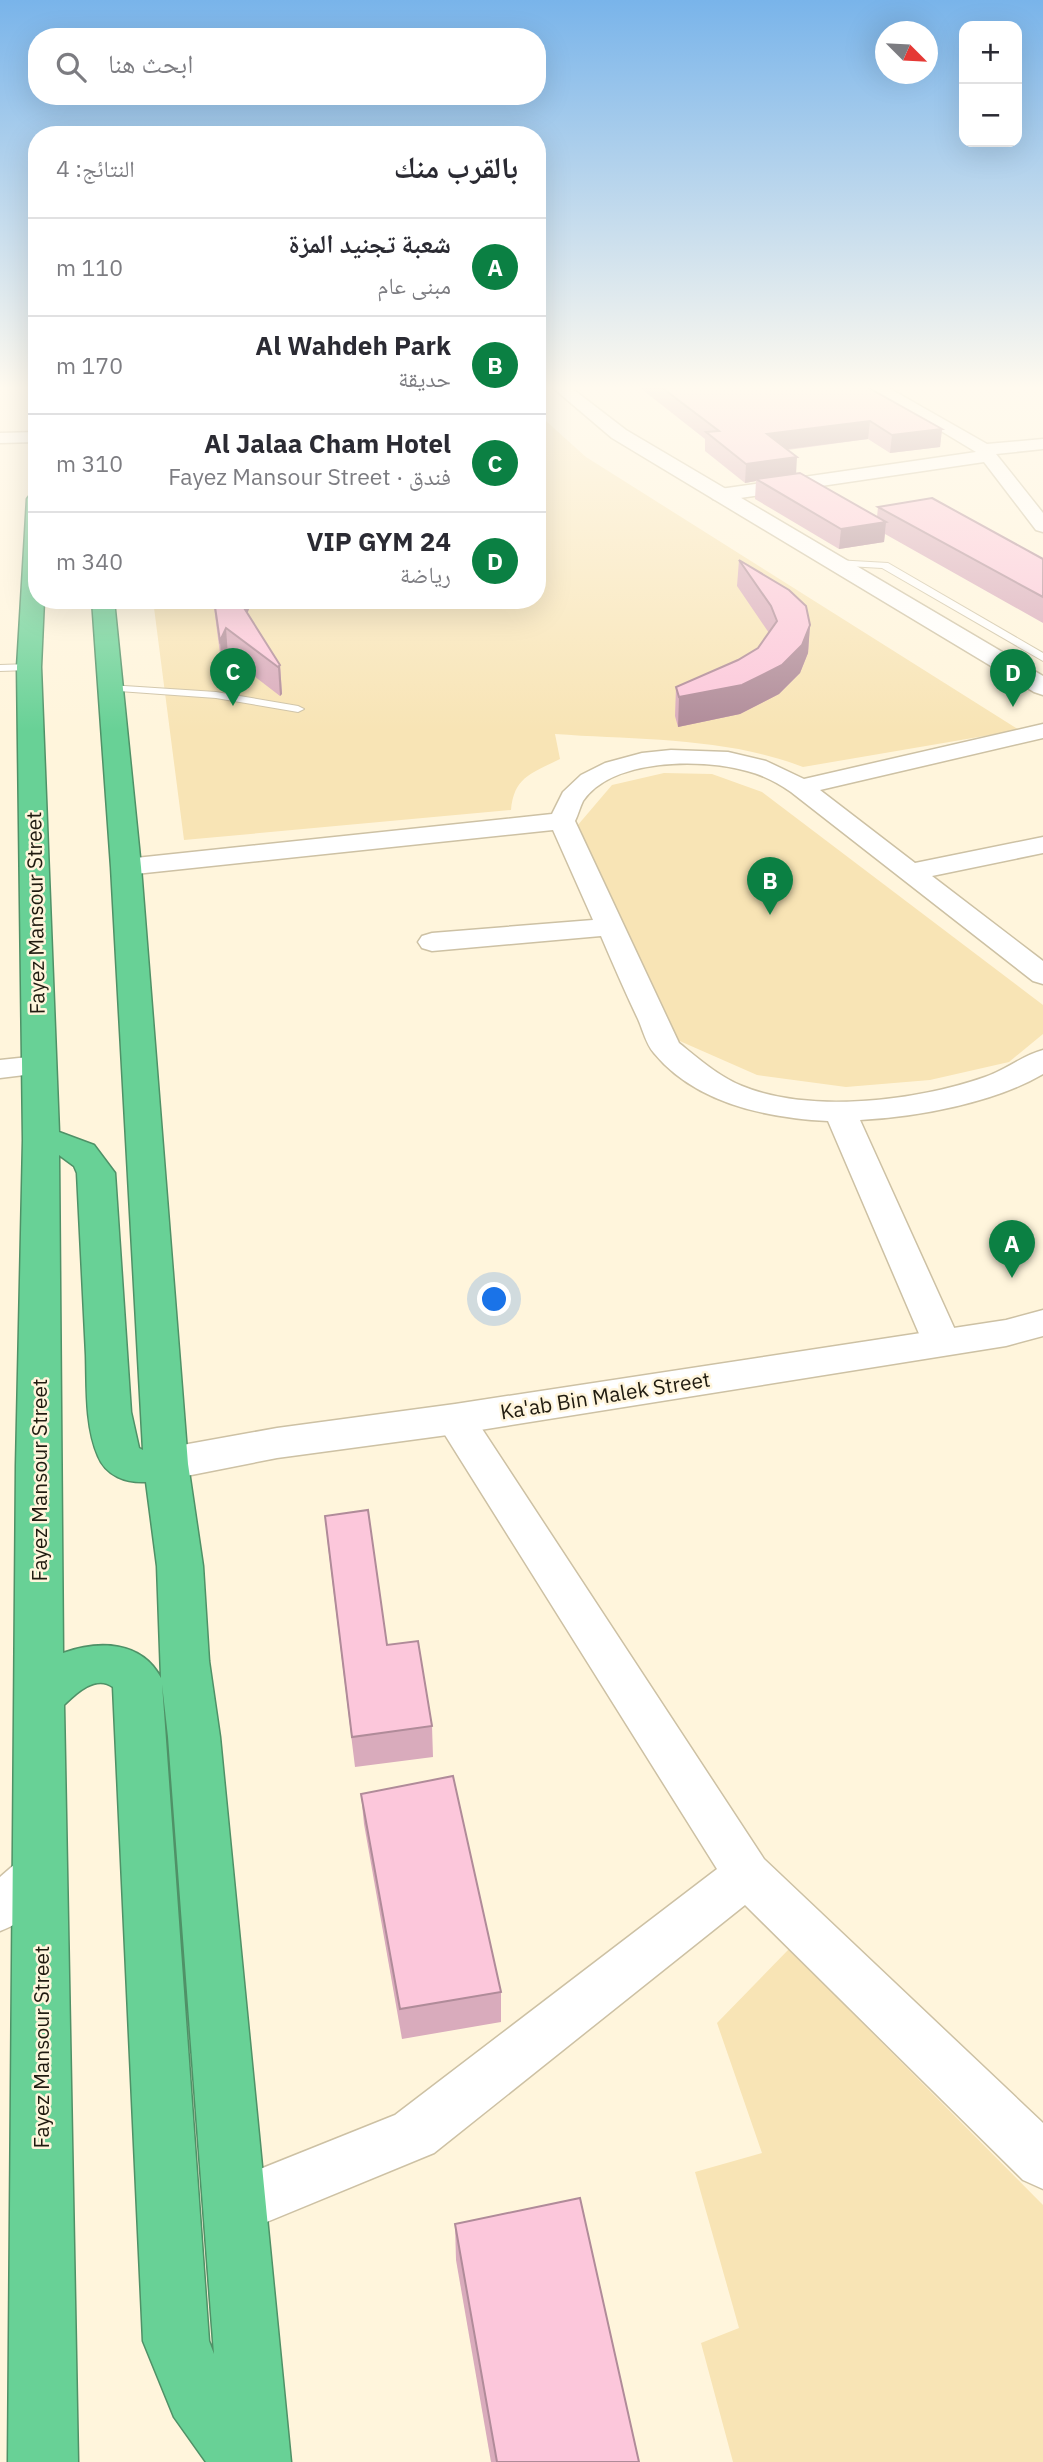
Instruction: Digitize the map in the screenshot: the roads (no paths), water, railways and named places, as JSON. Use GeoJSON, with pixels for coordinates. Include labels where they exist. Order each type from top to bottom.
{"type":"FeatureCollection","features":[{"type":"Feature","properties":{"kind":"highway","name":"Fayez Mansour Street"},"geometry":{"type":"LineString","coordinates":[[28,565],[14,668],[19,1067],[41,1140],[39,1700],[43,2462]]}},
{"type":"Feature","properties":{"kind":"highway"},"geometry":{"type":"LineString","coordinates":[[104,609],[126,867],[166,1464],[180,1566],[184,1661],[194,1737],[256,2462]]}},
{"type":"Feature","properties":{"kind":"highway"},"geometry":{"type":"LineString","coordinates":[[41,1140],[79,1150],[88,1157],[96,1173],[110,1412],[119,1455],[134,1467],[166,1464]]}},
{"type":"Feature","properties":{"kind":"highway"},"geometry":{"type":"LineString","coordinates":[[39,1700],[48,1687],[62,1675],[96,1663],[114,1664],[130,1671],[137,1679],[176,2340],[188,2376],[204,2408],[228,2438],[256,2462]]}},
{"type":"Feature","properties":{"kind":"main road"},"geometry":{"type":"LineString","coordinates":[[732,502],[1043,687]]}},
{"type":"Feature","properties":{"kind":"main road","name":"Ka'ab Bin Malek Street"},"geometry":{"type":"LineString","coordinates":[[166,1464],[277,1443],[456,1419],[1006,1333],[1043,1323]]}},
{"type":"Feature","properties":{"kind":"street"},"geometry":{"type":"LineString","coordinates":[[1024,502],[1043,526]]}},
{"type":"Feature","properties":{"kind":"street"},"geometry":{"type":"LineString","coordinates":[[800,787],[1043,731]]}},
{"type":"Feature","properties":{"kind":"street"},"geometry":{"type":"LineString","coordinates":[[1038,1071],[963,1093],[896,1108],[841,1114],[781,1107],[753,1099],[709,1080],[666,1048],[562,821],[564,812],[574,793],[596,776],[633,763],[702,757],[750,763],[778,774],[800,787],[1039,967]]}},
{"type":"Feature","properties":{"kind":"street"},"geometry":{"type":"LineString","coordinates":[[126,867],[562,821]]}},
{"type":"Feature","properties":{"kind":"street"},"geometry":{"type":"LineString","coordinates":[[911,872],[1043,845]]}},
{"type":"Feature","properties":{"kind":"street"},"geometry":{"type":"LineString","coordinates":[[432,942],[611,927]]}},
{"type":"Feature","properties":{"kind":"street"},"geometry":{"type":"LineString","coordinates":[[841,1114],[942,1343]]}},
{"type":"Feature","properties":{"kind":"street"},"geometry":{"type":"LineString","coordinates":[[456,1419],[747,1874],[1043,2161]]}},
{"type":"Feature","properties":{"kind":"street"},"geometry":{"type":"LineString","coordinates":[[0,1909],[40,1872]]}},
{"type":"Feature","properties":{"kind":"street"},"geometry":{"type":"LineString","coordinates":[[235,2207],[414,2134],[747,1874]]}},
{"type":"Feature","properties":{"kind":"lane"},"geometry":{"type":"LineString","coordinates":[[835,563],[884,565],[1043,658]]}},
{"type":"Feature","properties":{"kind":"lane"},"geometry":{"type":"LineString","coordinates":[[109,688],[216,695],[298,709]]}},
{"type":"Feature","properties":{"kind":"place","name":"Al Jalaa Cham Hotel"},"geometry":{"type":"Point","coordinates":[233,706]}},
{"type":"Feature","properties":{"kind":"place","name":"24 VIP GYM"},"geometry":{"type":"Point","coordinates":[1013,707]}},
{"type":"Feature","properties":{"kind":"place","name":"Al Wahdeh Park"},"geometry":{"type":"Point","coordinates":[770,915]}},
{"type":"Feature","properties":{"kind":"place","name":"شعبة تجنيد المزة"},"geometry":{"type":"Point","coordinates":[1012,1278]}}]}
